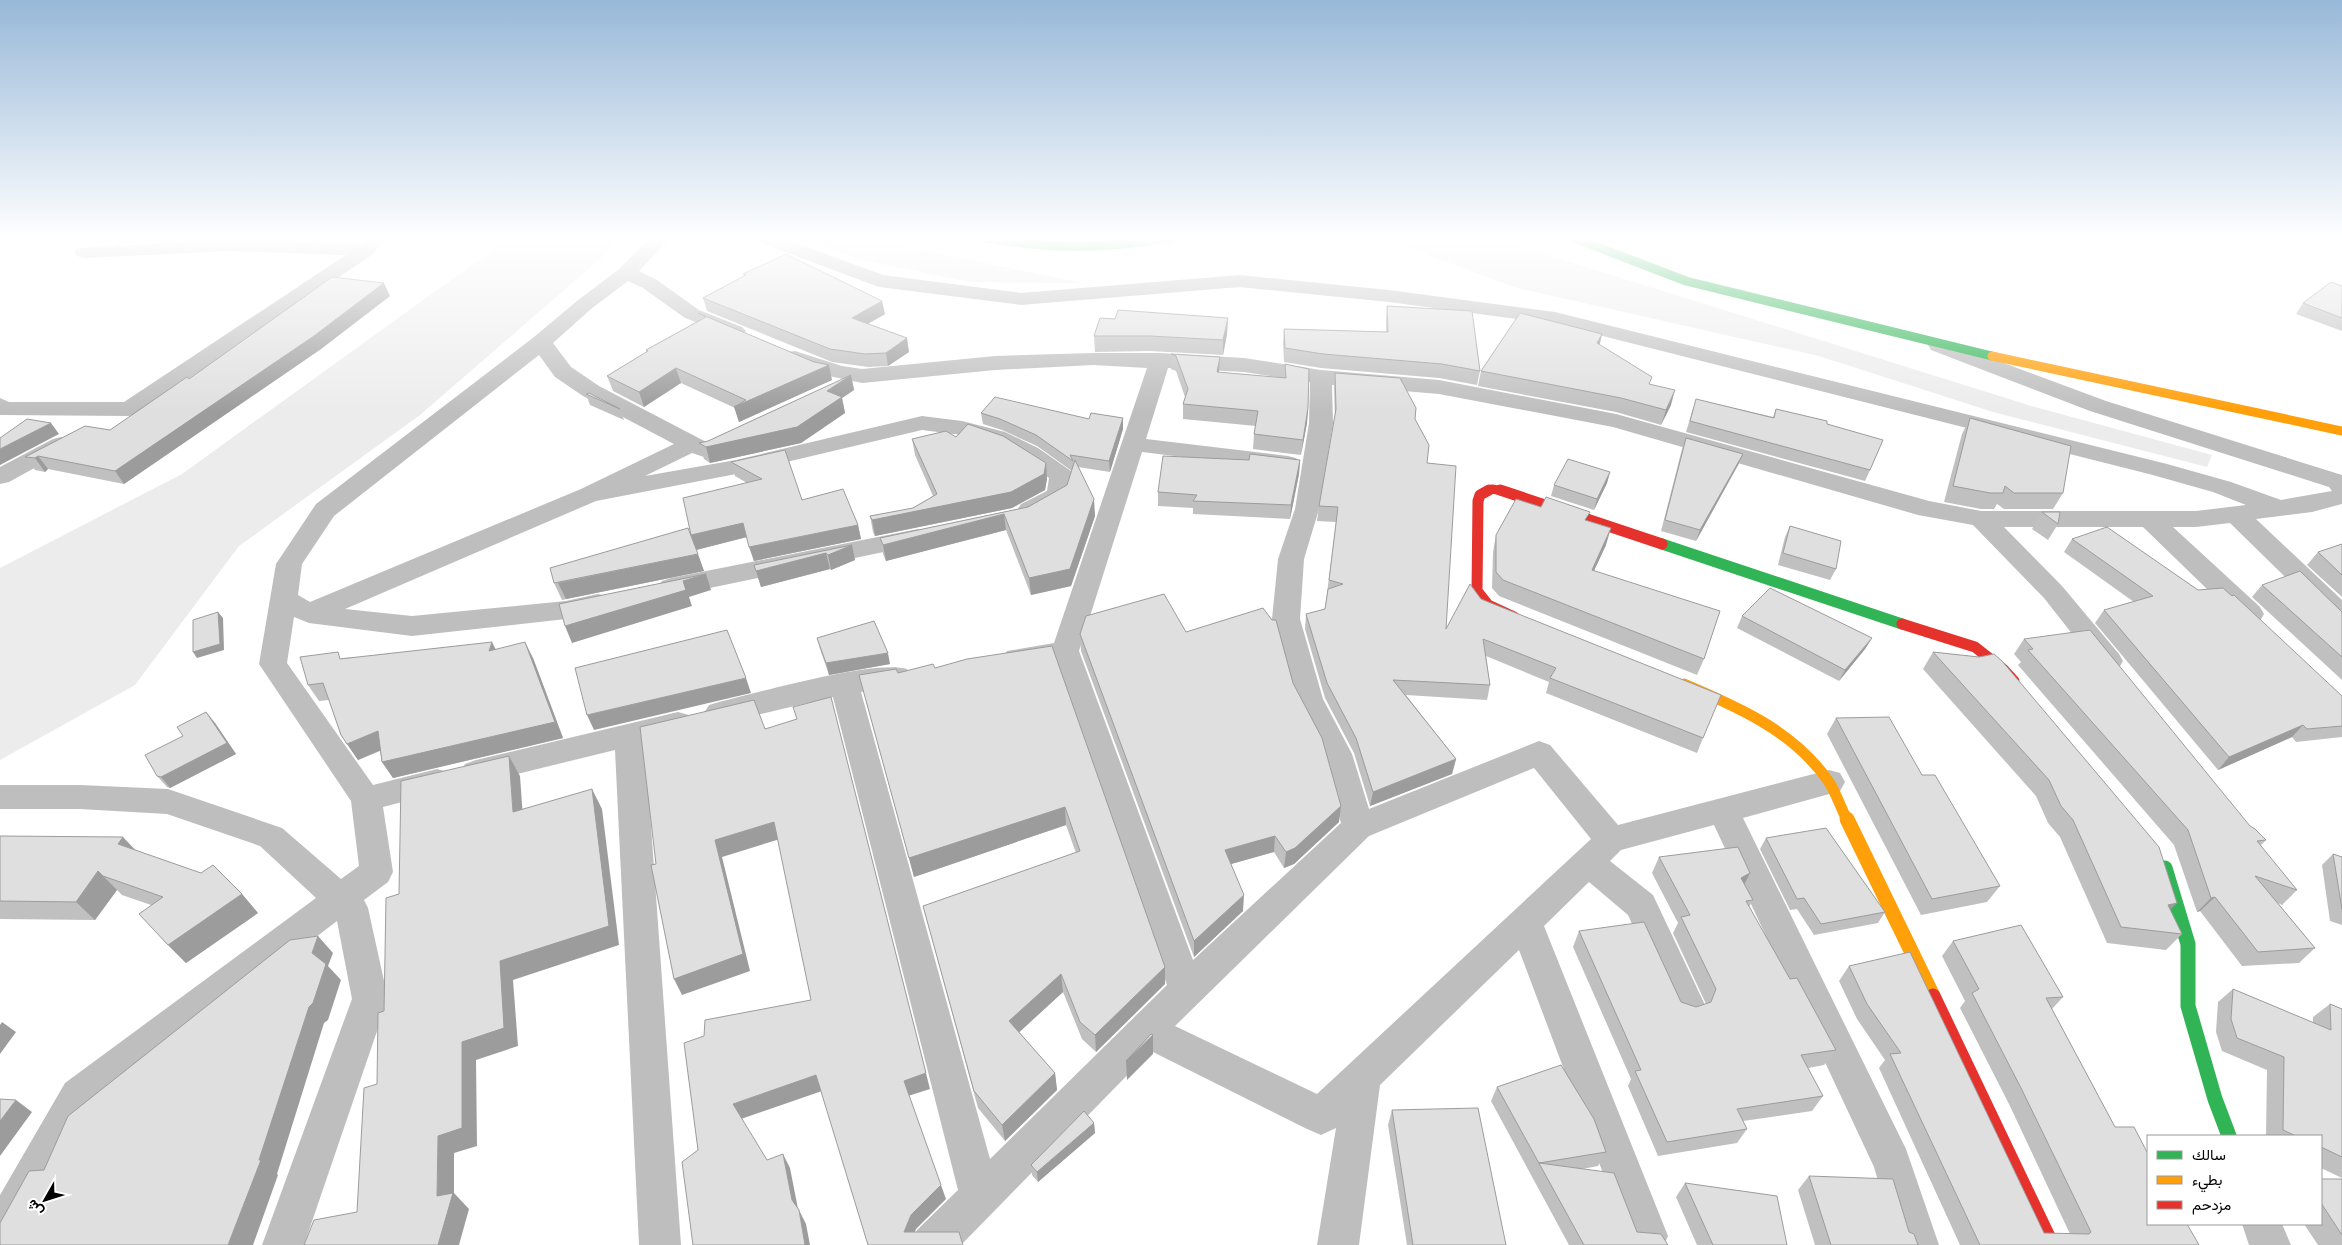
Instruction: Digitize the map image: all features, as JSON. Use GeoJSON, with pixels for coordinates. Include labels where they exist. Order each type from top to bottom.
{"type":"FeatureCollection","features":[{"type":"Feature","properties":{"kind":"street"},"geometry":{"type":"LineString","coordinates":[[0,477],[129,408],[295,296]]}},
{"type":"Feature","properties":{"kind":"street"},"geometry":{"type":"LineString","coordinates":[[0,1235],[78,1096],[340,897],[376,872],[366,798],[273,664],[289,564],[325,510],[542,342],[596,296]]}},
{"type":"Feature","properties":{"kind":"street"},"geometry":{"type":"LineString","coordinates":[[667,296],[692,314],[826,370],[846,375],[862,376],[994,363],[1093,359],[1160,360],[1244,365],[1321,376],[1439,387],[1616,421],[1927,509],[1981,519],[2196,519],[2312,504],[2342,496]]}},
{"type":"Feature","properties":{"kind":"street"},"geometry":{"type":"LineString","coordinates":[[998,296],[1021,299],[1054,296]]}},
{"type":"Feature","properties":{"kind":"street"},"geometry":{"type":"LineString","coordinates":[[1390,296],[1555,318],[2158,469],[2222,487],[2279,508]]}},
{"type":"Feature","properties":{"kind":"street"},"geometry":{"type":"LineString","coordinates":[[1749,296],[2094,380],[2342,431]]}},
{"type":"Feature","properties":{"kind":"street"},"geometry":{"type":"LineString","coordinates":[[1916,336],[2098,406],[2338,482],[2342,487]]}},
{"type":"Feature","properties":{"kind":"street"},"geometry":{"type":"LineString","coordinates":[[542,342],[563,372],[591,391],[705,445],[736,467]]}},
{"type":"Feature","properties":{"kind":"street"},"geometry":{"type":"LineString","coordinates":[[1160,360],[1066,651],[1186,990]]}},
{"type":"Feature","properties":{"kind":"street"},"geometry":{"type":"LineString","coordinates":[[827,392],[862,376]]}},
{"type":"Feature","properties":{"kind":"street"},"geometry":{"type":"LineString","coordinates":[[1321,376],[1321,423],[1307,509],[1291,559],[1286,619],[1308,699],[1337,754],[1358,827]]}},
{"type":"Feature","properties":{"kind":"street"},"geometry":{"type":"LineString","coordinates":[[0,405],[2,409],[129,408]]}},
{"type":"Feature","properties":{"kind":"street"},"geometry":{"type":"LineString","coordinates":[[590,494],[736,467],[922,423],[951,425],[1003,438],[1044,462],[1062,476],[1058,495],[1020,516],[1011,518]]}},
{"type":"Feature","properties":{"kind":"street"},"geometry":{"type":"LineString","coordinates":[[1133,444],[1314,466]]}},
{"type":"Feature","properties":{"kind":"street"},"geometry":{"type":"LineString","coordinates":[[309,614],[705,445]]}},
{"type":"Feature","properties":{"kind":"street"},"geometry":{"type":"LineString","coordinates":[[1526,622],[1488,605],[1478,591],[1478,501],[1480,495],[1492,489],[1510,492],[1836,603],[1975,647],[2003,669],[2022,691]]}},
{"type":"Feature","properties":{"kind":"street"},"geometry":{"type":"LineString","coordinates":[[2236,515],[2342,616]]}},
{"type":"Feature","properties":{"kind":"street"},"geometry":{"type":"LineString","coordinates":[[1981,519],[2053,592],[2128,684]]}},
{"type":"Feature","properties":{"kind":"street"},"geometry":{"type":"LineString","coordinates":[[2149,519],[2271,633]]}},
{"type":"Feature","properties":{"kind":"street"},"geometry":{"type":"LineString","coordinates":[[653,591],[936,533]]}},
{"type":"Feature","properties":{"kind":"street"},"geometry":{"type":"LineString","coordinates":[[284,598],[309,614],[412,626],[566,610],[624,597]]}},
{"type":"Feature","properties":{"kind":"street"},"geometry":{"type":"LineString","coordinates":[[988,663],[1066,651]]}},
{"type":"Feature","properties":{"kind":"street"},"geometry":{"type":"LineString","coordinates":[[366,798],[844,684],[921,673]]}},
{"type":"Feature","properties":{"kind":"street"},"geometry":{"type":"LineString","coordinates":[[1674,680],[1739,706],[1761,718],[1799,747],[1828,782],[1993,1118],[2052,1245]]}},
{"type":"Feature","properties":{"kind":"street"},"geometry":{"type":"LineString","coordinates":[[844,684],[980,1197]]}},
{"type":"Feature","properties":{"kind":"street"},"geometry":{"type":"LineString","coordinates":[[629,735],[660,1245]]}},
{"type":"Feature","properties":{"kind":"street"},"geometry":{"type":"LineString","coordinates":[[932,1245],[1186,990],[1358,827],[1539,753],[1600,851],[1641,905],[1687,1005]]}},
{"type":"Feature","properties":{"kind":"street"},"geometry":{"type":"LineString","coordinates":[[1146,1030],[1321,1116],[1600,851],[1724,810],[1828,782]]}},
{"type":"Feature","properties":{"kind":"street"},"geometry":{"type":"LineString","coordinates":[[0,797],[80,797],[168,802],[271,836],[351,908],[370,999],[283,1245]]}},
{"type":"Feature","properties":{"kind":"street"},"geometry":{"type":"LineString","coordinates":[[1724,810],[1892,1163],[1918,1245]]}},
{"type":"Feature","properties":{"kind":"street"},"geometry":{"type":"LineString","coordinates":[[2161,856],[2188,944],[2188,1006],[2215,1099],[2229,1135]]}},
{"type":"Feature","properties":{"kind":"street"},"geometry":{"type":"LineString","coordinates":[[1525,921],[1647,1236]]}},
{"type":"Feature","properties":{"kind":"street"},"geometry":{"type":"LineString","coordinates":[[1338,1245],[1363,1075]]}},
{"type":"Feature","properties":{"kind":"street"},"geometry":{"type":"LineString","coordinates":[[2262,1225],[2270,1245]]}},
{"type":"Feature","properties":{"kind":"shaded area"},"geometry":{"type":"Polygon","coordinates":[[[428,296],[557,296],[420,415],[239,546],[135,685],[0,760],[0,568],[182,474],[428,296]]]}},
{"type":"Feature","properties":{"kind":"shaded area"},"geometry":{"type":"Polygon","coordinates":[[[1553,296],[1679,296],[2035,407],[2212,455],[2207,467],[1993,412],[1819,356],[1553,296]]]}},
{"type":"Feature","properties":{"kind":"building"},"geometry":{"type":"Polygon","coordinates":[[[305,296],[367,296],[314,336],[115,471],[38,456],[35,458],[25,457],[85,426],[110,430],[187,377],[189,379],[305,296]]]}},
{"type":"Feature","properties":{"kind":"building"},"geometry":{"type":"Polygon","coordinates":[[[707,296],[872,296],[882,301],[852,318],[907,338],[886,353],[865,354],[830,349],[703,298],[707,296]]]}},
{"type":"Feature","properties":{"kind":"building"},"geometry":{"type":"Polygon","coordinates":[[[2312,296],[2342,296],[2342,318],[2303,303],[2312,296]]]}},
{"type":"Feature","properties":{"kind":"building"},"geometry":{"type":"Polygon","coordinates":[[[1387,306],[1472,311],[1480,371],[1442,364],[1323,354],[1285,348],[1284,329],[1388,332],[1387,306]]]}},
{"type":"Feature","properties":{"kind":"building"},"geometry":{"type":"Polygon","coordinates":[[[1118,310],[1228,318],[1223,340],[1150,336],[1094,336],[1100,318],[1115,319],[1118,310]]]}},
{"type":"Feature","properties":{"kind":"building"},"geometry":{"type":"Polygon","coordinates":[[[698,313],[814,362],[829,365],[734,407],[746,400],[676,368],[639,392],[607,376],[648,351],[646,350],[706,317],[698,313]]]}},
{"type":"Feature","properties":{"kind":"building"},"geometry":{"type":"Polygon","coordinates":[[[1520,313],[1602,334],[1597,343],[1652,377],[1649,384],[1675,390],[1666,410],[1621,398],[1481,371],[1520,313]]]}},
{"type":"Feature","properties":{"kind":"building"},"geometry":{"type":"Polygon","coordinates":[[[1171,354],[1220,357],[1217,372],[1286,378],[1285,364],[1309,369],[1308,408],[1303,440],[1254,434],[1258,411],[1183,404],[1188,389],[1176,356],[1171,354]]]}},
{"type":"Feature","properties":{"kind":"building"},"geometry":{"type":"Polygon","coordinates":[[[1335,373],[1400,378],[1416,408],[1415,419],[1429,445],[1427,463],[1456,466],[1446,629],[1470,584],[1481,599],[1721,695],[1703,738],[1550,678],[1556,668],[1483,639],[1490,685],[1393,680],[1456,759],[1373,792],[1356,738],[1327,683],[1306,614],[1325,609],[1328,589],[1343,584],[1329,580],[1338,507],[1319,506],[1336,409],[1335,373]]]}},
{"type":"Feature","properties":{"kind":"building"},"geometry":{"type":"Polygon","coordinates":[[[851,375],[827,391],[842,397],[797,427],[706,447],[699,443],[708,441],[851,375]]]}},
{"type":"Feature","properties":{"kind":"building"},"geometry":{"type":"Polygon","coordinates":[[[589,393],[620,409],[586,394],[589,393]]]}},
{"type":"Feature","properties":{"kind":"building"},"geometry":{"type":"Polygon","coordinates":[[[995,397],[1089,419],[1091,413],[1123,418],[1109,461],[1070,455],[1073,461],[1036,435],[981,413],[995,397]]]}},
{"type":"Feature","properties":{"kind":"building"},"geometry":{"type":"Polygon","coordinates":[[[1696,399],[1774,418],[1776,409],[1827,421],[1827,424],[1883,440],[1870,470],[1690,421],[1696,399]]]}},
{"type":"Feature","properties":{"kind":"building"},"geometry":{"type":"Polygon","coordinates":[[[1970,418],[2071,446],[2063,493],[2014,493],[2005,486],[2003,493],[1990,493],[1953,486],[1970,418]]]}},
{"type":"Feature","properties":{"kind":"building"},"geometry":{"type":"Polygon","coordinates":[[[27,419],[51,423],[0,449],[0,438],[27,419]]]}},
{"type":"Feature","properties":{"kind":"building"},"geometry":{"type":"Polygon","coordinates":[[[968,424],[1003,436],[1046,463],[1044,474],[1011,492],[872,520],[870,516],[913,508],[937,494],[912,439],[946,431],[956,437],[968,424]]]}},
{"type":"Feature","properties":{"kind":"building"},"geometry":{"type":"Polygon","coordinates":[[[1686,438],[1743,454],[1700,530],[1665,520],[1686,438]]]}},
{"type":"Feature","properties":{"kind":"building"},"geometry":{"type":"Polygon","coordinates":[[[785,450],[802,500],[843,489],[858,525],[749,547],[743,523],[691,535],[683,498],[762,479],[731,462],[785,450]]]}},
{"type":"Feature","properties":{"kind":"building"},"geometry":{"type":"Polygon","coordinates":[[[1250,454],[1300,460],[1291,505],[1193,501],[1197,495],[1158,492],[1163,456],[1249,460],[1250,454]]]}},
{"type":"Feature","properties":{"kind":"building"},"geometry":{"type":"Polygon","coordinates":[[[1568,459],[1610,472],[1597,499],[1554,485],[1568,459]]]}},
{"type":"Feature","properties":{"kind":"building"},"geometry":{"type":"Polygon","coordinates":[[[1075,460],[1094,499],[1070,569],[1029,578],[1004,514],[883,545],[880,538],[1028,507],[1067,485],[1075,460]]]}},
{"type":"Feature","properties":{"kind":"building"},"geometry":{"type":"Polygon","coordinates":[[[1546,497],[1590,512],[1585,520],[1611,528],[1592,570],[1720,611],[1704,659],[1503,580],[1496,572],[1496,535],[1516,499],[1541,507],[1546,497]]]}},
{"type":"Feature","properties":{"kind":"building"},"geometry":{"type":"Polygon","coordinates":[[[2042,512],[2060,512],[2058,524],[2042,512]]]}},
{"type":"Feature","properties":{"kind":"building"},"geometry":{"type":"Polygon","coordinates":[[[1790,526],[1841,541],[1836,569],[1783,553],[1790,526]]]}},
{"type":"Feature","properties":{"kind":"building"},"geometry":{"type":"Polygon","coordinates":[[[2107,527],[2198,590],[2223,588],[2232,596],[2234,595],[2342,696],[2342,726],[2307,729],[2303,725],[2229,757],[2104,610],[2153,596],[2072,539],[2107,527]]]}},
{"type":"Feature","properties":{"kind":"building"},"geometry":{"type":"Polygon","coordinates":[[[688,528],[698,554],[554,583],[550,568],[688,528]]]}},
{"type":"Feature","properties":{"kind":"building"},"geometry":{"type":"Polygon","coordinates":[[[2342,544],[2342,575],[2318,552],[2342,544]]]}},
{"type":"Feature","properties":{"kind":"building"},"geometry":{"type":"Polygon","coordinates":[[[852,545],[828,555],[826,553],[756,571],[754,565],[852,545]]]}},
{"type":"Feature","properties":{"kind":"building"},"geometry":{"type":"Polygon","coordinates":[[[2300,571],[2342,612],[2342,657],[2262,585],[2300,571]]]}},
{"type":"Feature","properties":{"kind":"building"},"geometry":{"type":"Polygon","coordinates":[[[706,574],[683,581],[686,590],[565,626],[559,604],[706,574]]]}},
{"type":"Feature","properties":{"kind":"building"},"geometry":{"type":"Polygon","coordinates":[[[1770,588],[1872,638],[1845,670],[1742,616],[1770,588]]]}},
{"type":"Feature","properties":{"kind":"building"},"geometry":{"type":"Polygon","coordinates":[[[1164,594],[1186,632],[1263,608],[1272,620],[1276,620],[1293,683],[1322,738],[1341,806],[1295,848],[1286,852],[1275,836],[1225,850],[1244,895],[1194,941],[1080,634],[1086,616],[1164,594]]]}},
{"type":"Feature","properties":{"kind":"building"},"geometry":{"type":"Polygon","coordinates":[[[218,612],[220,644],[193,652],[193,620],[218,612]]]}},
{"type":"Feature","properties":{"kind":"building"},"geometry":{"type":"Polygon","coordinates":[[[874,621],[888,653],[826,663],[817,638],[874,621]]]}},
{"type":"Feature","properties":{"kind":"building"},"geometry":{"type":"Polygon","coordinates":[[[727,630],[746,678],[587,715],[575,668],[727,630]]]}},
{"type":"Feature","properties":{"kind":"building"},"geometry":{"type":"Polygon","coordinates":[[[2090,630],[2250,826],[2266,840],[2257,841],[2297,890],[2255,876],[2315,948],[2258,952],[2215,897],[2211,898],[2188,830],[2028,650],[2033,649],[2024,639],[2090,630]]]}},
{"type":"Feature","properties":{"kind":"building"},"geometry":{"type":"Polygon","coordinates":[[[492,642],[489,651],[525,642],[555,722],[382,762],[378,731],[347,744],[341,735],[323,683],[308,685],[300,657],[338,652],[340,659],[492,642]]]}},
{"type":"Feature","properties":{"kind":"building"},"geometry":{"type":"Polygon","coordinates":[[[1052,646],[1165,967],[1095,1035],[1080,1022],[1061,974],[1009,1021],[1055,1073],[1002,1125],[974,1091],[923,906],[1080,851],[1065,807],[909,858],[859,675],[896,669],[898,673],[933,664],[935,668],[967,659],[1052,646]]]}},
{"type":"Feature","properties":{"kind":"building"},"geometry":{"type":"Polygon","coordinates":[[[1933,652],[1979,657],[1994,654],[2002,661],[2159,847],[2177,903],[2168,905],[2182,934],[2121,927],[2073,820],[2061,806],[2049,780],[1933,652]]]}},
{"type":"Feature","properties":{"kind":"building"},"geometry":{"type":"Polygon","coordinates":[[[831,697],[926,1073],[904,1081],[941,1185],[911,1215],[904,1232],[959,1232],[963,1245],[868,1245],[816,1075],[733,1104],[767,1160],[783,1154],[792,1200],[799,1210],[805,1245],[693,1245],[682,1162],[698,1150],[684,1043],[704,1036],[705,1020],[811,1000],[774,822],[715,840],[743,954],[674,979],[651,865],[656,864],[640,727],[754,700],[765,729],[797,719],[793,707],[831,697]]]}},
{"type":"Feature","properties":{"kind":"building"},"geometry":{"type":"Polygon","coordinates":[[[206,712],[227,743],[161,777],[157,776],[145,755],[183,736],[177,727],[206,712]]]}},
{"type":"Feature","properties":{"kind":"building"},"geometry":{"type":"Polygon","coordinates":[[[1889,717],[1922,775],[1935,775],[2000,886],[1932,899],[1836,718],[1889,717]]]}},
{"type":"Feature","properties":{"kind":"building"},"geometry":{"type":"Polygon","coordinates":[[[509,756],[513,812],[592,789],[609,926],[500,961],[504,1028],[462,1042],[462,1128],[438,1136],[437,1196],[453,1193],[438,1245],[304,1245],[314,1220],[357,1212],[364,1088],[377,1084],[378,1013],[384,1011],[386,898],[399,894],[401,781],[509,756]]]}},
{"type":"Feature","properties":{"kind":"building"},"geometry":{"type":"Polygon","coordinates":[[[1826,828],[1885,912],[1821,924],[1804,898],[1797,899],[1766,838],[1826,828]]]}},
{"type":"Feature","properties":{"kind":"building"},"geometry":{"type":"Polygon","coordinates":[[[0,836],[123,837],[118,844],[201,873],[213,865],[242,894],[168,945],[139,914],[163,897],[103,876],[98,871],[76,902],[0,901],[0,836]]]}},
{"type":"Feature","properties":{"kind":"building"},"geometry":{"type":"Polygon","coordinates":[[[1738,847],[1750,873],[1741,878],[1753,900],[1746,901],[1790,979],[1797,978],[1836,1050],[1801,1055],[1823,1096],[1737,1109],[1747,1129],[1667,1142],[1635,1071],[1641,1070],[1579,931],[1644,922],[1681,1002],[1696,1007],[1711,1002],[1716,989],[1681,917],[1690,915],[1659,857],[1738,847]]]}},
{"type":"Feature","properties":{"kind":"building"},"geometry":{"type":"Polygon","coordinates":[[[2333,854],[2342,857],[2342,909],[2333,854]]]}},
{"type":"Feature","properties":{"kind":"building"},"geometry":{"type":"Polygon","coordinates":[[[2021,925],[2063,997],[2046,998],[2115,1127],[2134,1127],[2147,1152],[2147,1225],[2188,1225],[2199,1245],[1980,1245],[1890,1054],[1901,1053],[1867,1004],[1849,966],[1910,952],[2044,1233],[2089,1234],[2091,1232],[2022,1090],[1972,993],[1979,989],[1953,941],[2021,925]]]}},
{"type":"Feature","properties":{"kind":"building"},"geometry":{"type":"Polygon","coordinates":[[[318,936],[312,953],[326,964],[313,1003],[309,1007],[259,1160],[261,1160],[228,1245],[0,1245],[0,1223],[29,1171],[44,1170],[68,1116],[290,940],[318,936]]]}},
{"type":"Feature","properties":{"kind":"building"},"geometry":{"type":"Polygon","coordinates":[[[2233,989],[2331,1030],[2330,1004],[2342,1009],[2342,1157],[2322,1147],[2322,1135],[2294,1135],[2283,1130],[2284,1057],[2237,1038],[2231,1019],[2233,989]]]}},
{"type":"Feature","properties":{"kind":"building"},"geometry":{"type":"Polygon","coordinates":[[[1151,1034],[1153,1035],[1126,1061],[1151,1034]]]}},
{"type":"Feature","properties":{"kind":"building"},"geometry":{"type":"Polygon","coordinates":[[[1561,1065],[1594,1119],[1606,1152],[1539,1163],[1614,1173],[1637,1232],[1661,1234],[1668,1245],[1584,1245],[1497,1087],[1561,1065]]]}},
{"type":"Feature","properties":{"kind":"building"},"geometry":{"type":"Polygon","coordinates":[[[0,1099],[16,1100],[0,1121],[0,1099]]]}},
{"type":"Feature","properties":{"kind":"building"},"geometry":{"type":"Polygon","coordinates":[[[1478,1108],[1506,1245],[1413,1245],[1392,1110],[1478,1108]]]}},
{"type":"Feature","properties":{"kind":"building"},"geometry":{"type":"Polygon","coordinates":[[[1084,1111],[1094,1123],[1037,1172],[1031,1165],[1084,1111]]]}},
{"type":"Feature","properties":{"kind":"building"},"geometry":{"type":"Polygon","coordinates":[[[1809,1176],[1893,1179],[1909,1232],[1914,1234],[1918,1245],[1831,1245],[1809,1176]]]}},
{"type":"Feature","properties":{"kind":"building"},"geometry":{"type":"Polygon","coordinates":[[[2322,1179],[2342,1179],[2342,1235],[2322,1205],[2322,1179]]]}},
{"type":"Feature","properties":{"kind":"building"},"geometry":{"type":"Polygon","coordinates":[[[1685,1183],[1777,1196],[1787,1245],[1713,1245],[1685,1183]]]}},
{"type":"Feature","properties":{"kind":"traffic: fast"},"geometry":{"type":"LineString","coordinates":[[1748,296],[1992,356]]}},
{"type":"Feature","properties":{"kind":"traffic: fast"},"geometry":{"type":"LineString","coordinates":[[1662,544],[1902,624]]}},
{"type":"Feature","properties":{"kind":"traffic: fast"},"geometry":{"type":"LineString","coordinates":[[2165,868],[2188,944],[2188,1006],[2215,1099],[2229,1135]]}},
{"type":"Feature","properties":{"kind":"traffic: slow"},"geometry":{"type":"LineString","coordinates":[[1992,356],[2342,431]]}},
{"type":"Feature","properties":{"kind":"traffic: slow"},"geometry":{"type":"LineString","coordinates":[[1684,684],[1727,702],[1764,721],[1798,747],[1829,782],[1933,996]]}},
{"type":"Feature","properties":{"kind":"traffic: jam"},"geometry":{"type":"LineString","coordinates":[[1514,617],[1488,605],[1477,591],[1478,501],[1480,495],[1492,489],[1510,492],[1662,544]]}},
{"type":"Feature","properties":{"kind":"traffic: jam"},"geometry":{"type":"LineString","coordinates":[[1902,624],[1975,647],[2003,669],[2014,681]]}},
{"type":"Feature","properties":{"kind":"traffic: jam"},"geometry":{"type":"LineString","coordinates":[[1933,996],[2052,1245]]}}]}
